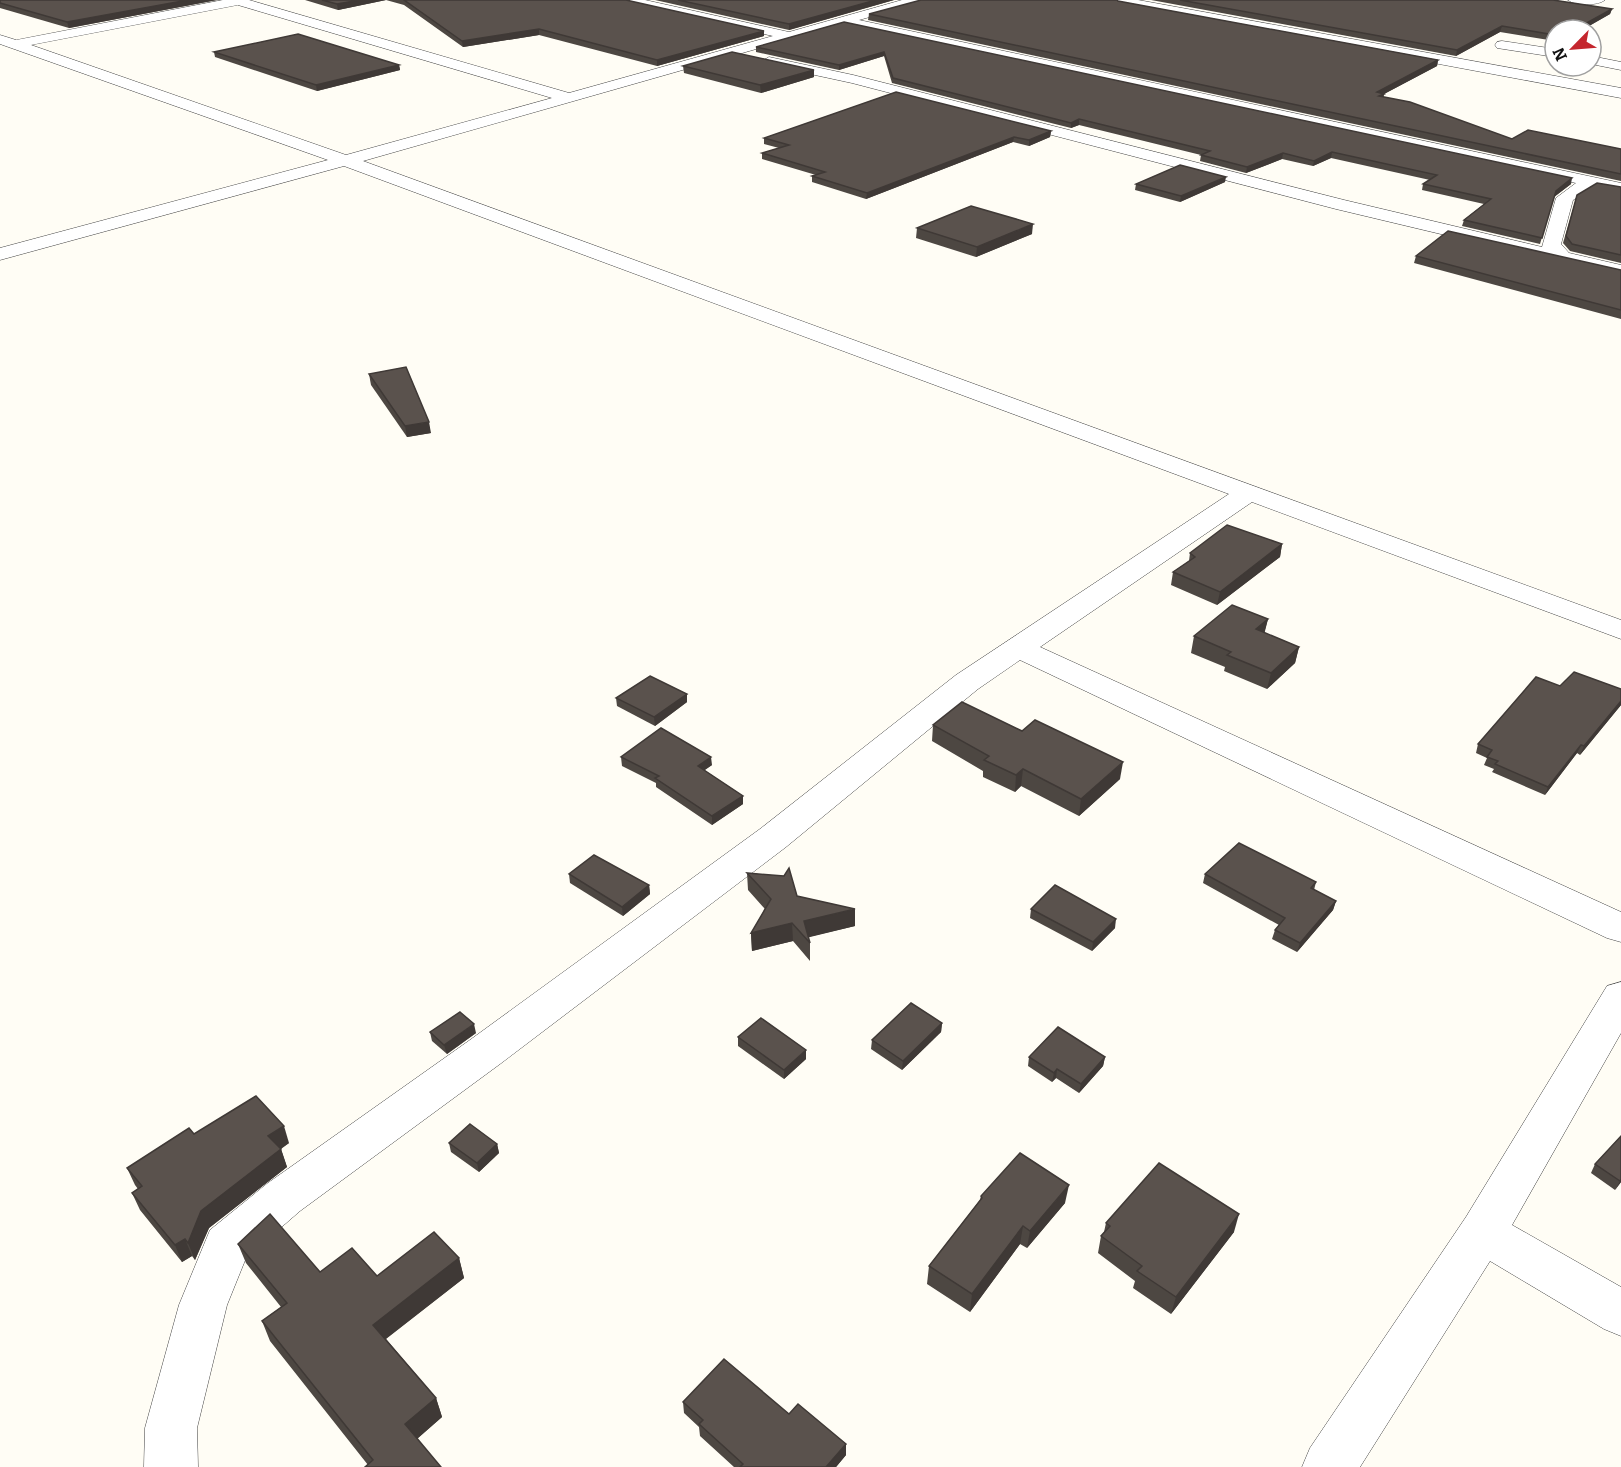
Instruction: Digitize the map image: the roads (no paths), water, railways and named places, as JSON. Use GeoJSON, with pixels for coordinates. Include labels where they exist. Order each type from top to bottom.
{"type":"FeatureCollection","features":[{"type":"Feature","properties":{"kind":"street"},"geometry":{"type":"LineString","coordinates":[[168,0],[187,8]]}},
{"type":"Feature","properties":{"kind":"street"},"geometry":{"type":"LineString","coordinates":[[5,44],[187,8],[241,0],[420,56],[568,98]]}},
{"type":"Feature","properties":{"kind":"street"},"geometry":{"type":"LineString","coordinates":[[628,0],[789,36]]}},
{"type":"Feature","properties":{"kind":"street"},"geometry":{"type":"LineString","coordinates":[[0,254],[347,160],[916,0]]}},
{"type":"Feature","properties":{"kind":"street"},"geometry":{"type":"LineString","coordinates":[[1118,0],[1621,93]]}},
{"type":"Feature","properties":{"kind":"street"},"geometry":{"type":"LineString","coordinates":[[1574,0],[1599,0]]}},
{"type":"Feature","properties":{"kind":"street"},"geometry":{"type":"LineString","coordinates":[[845,21],[1621,188]]}},
{"type":"Feature","properties":{"kind":"street"},"geometry":{"type":"LineString","coordinates":[[5,44],[347,160],[634,268],[1250,492],[1621,630]]}},
{"type":"Feature","properties":{"kind":"street"},"geometry":{"type":"LineString","coordinates":[[1502,45],[1543,51]]}},
{"type":"Feature","properties":{"kind":"street"},"geometry":{"type":"LineString","coordinates":[[731,53],[853,79],[1342,205],[1621,271]]}},
{"type":"Feature","properties":{"kind":"street"},"geometry":{"type":"LineString","coordinates":[[1603,62],[1621,66]]}},
{"type":"Feature","properties":{"kind":"street"},"geometry":{"type":"LineString","coordinates":[[1562,257],[1551,245],[1565,198],[1590,182]]}},
{"type":"Feature","properties":{"kind":"street"},"geometry":{"type":"LineString","coordinates":[[171,1467],[171,1428],[203,1305],[227,1245],[294,1190],[485,1052],[773,838],[967,682],[1250,492]]}},
{"type":"Feature","properties":{"kind":"street"},"geometry":{"type":"LineString","coordinates":[[1016,647],[1621,928]]}},
{"type":"Feature","properties":{"kind":"street"},"geometry":{"type":"LineString","coordinates":[[1329,1467],[1483,1232],[1621,997]]}},
{"type":"Feature","properties":{"kind":"street"},"geometry":{"type":"LineString","coordinates":[[1483,1232],[1621,1313]]}}]}
